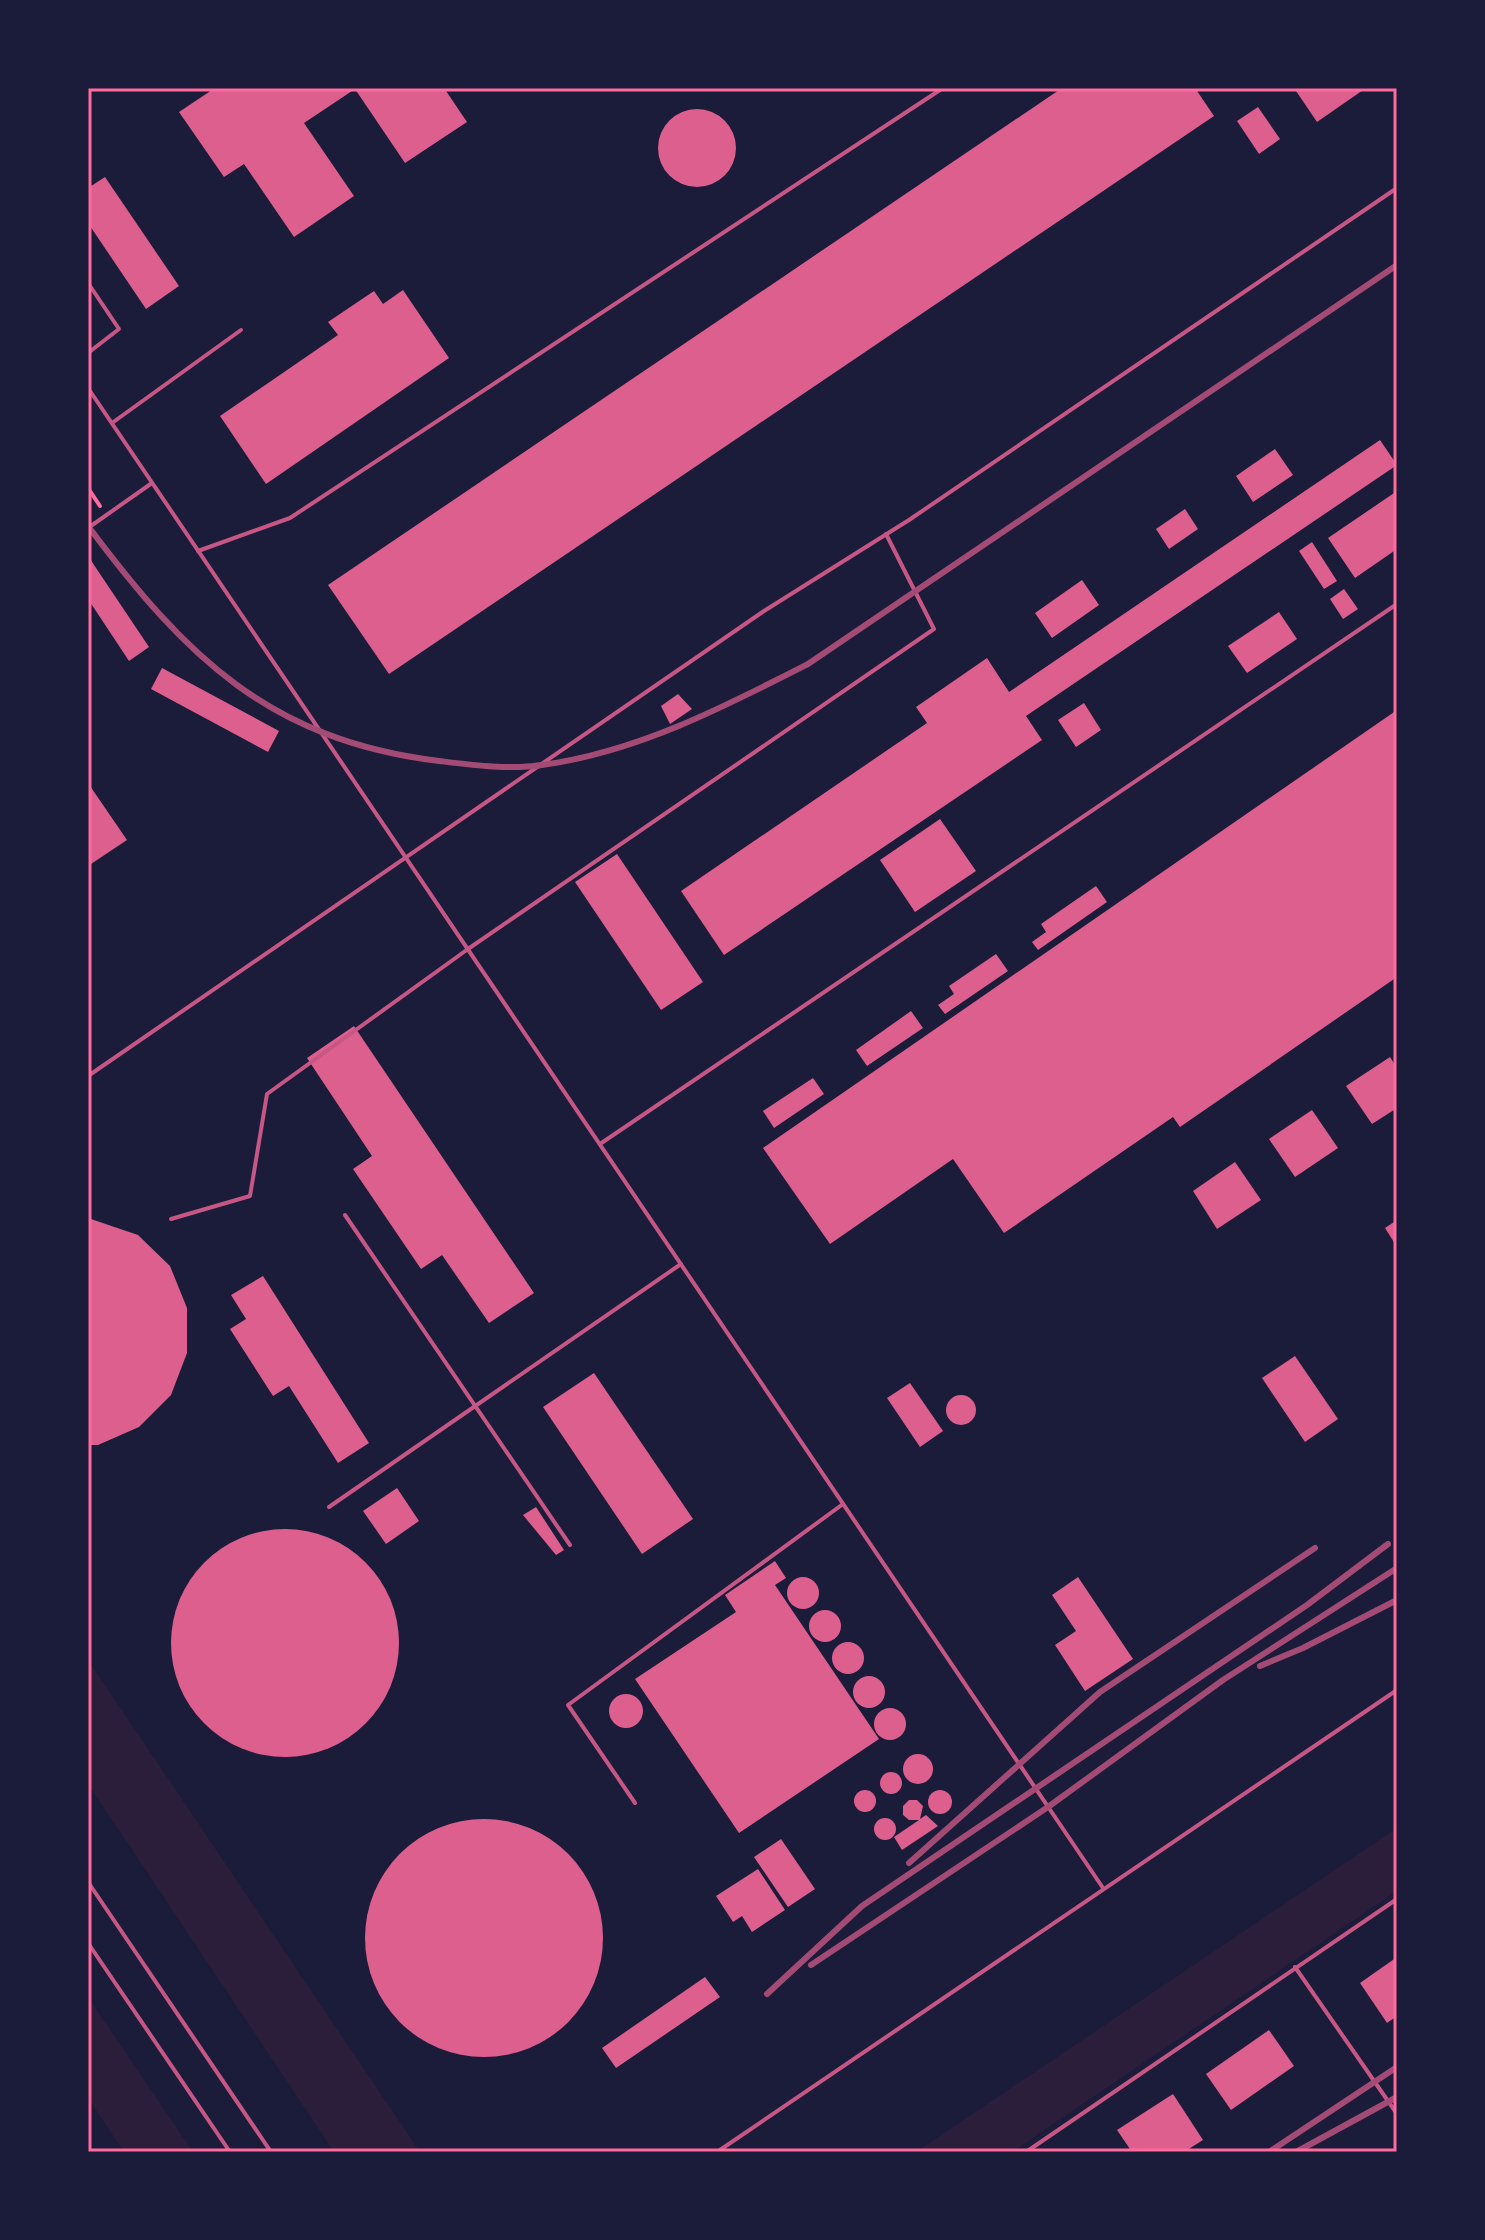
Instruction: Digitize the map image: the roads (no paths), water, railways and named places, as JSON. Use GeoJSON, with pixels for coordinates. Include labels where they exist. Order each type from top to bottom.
{"type":"FeatureCollection","features":[{"type":"Feature","properties":{"kind":"lane"},"geometry":{"type":"LineString","coordinates":[[198,551],[290,518],[943,88]]}},
{"type":"Feature","properties":{"kind":"lane"},"geometry":{"type":"LineString","coordinates":[[88,1076],[764,611],[886,534],[1397,188]]}},
{"type":"Feature","properties":{"kind":"lane"},"geometry":{"type":"LineString","coordinates":[[88,283],[119,329],[88,353]]}},
{"type":"Feature","properties":{"kind":"lane"},"geometry":{"type":"LineString","coordinates":[[112,423],[241,330]]}},
{"type":"Feature","properties":{"kind":"lane"},"geometry":{"type":"LineString","coordinates":[[88,388],[1103,1888]]}},
{"type":"Feature","properties":{"kind":"lane"},"geometry":{"type":"LineString","coordinates":[[88,528],[152,483]]}},
{"type":"Feature","properties":{"kind":"lane"},"geometry":{"type":"LineString","coordinates":[[171,1219],[250,1196],[267,1094],[468,949],[934,629],[886,534]]}},
{"type":"Feature","properties":{"kind":"lane"},"geometry":{"type":"LineString","coordinates":[[600,1144],[1397,604]]}},
{"type":"Feature","properties":{"kind":"lane"},"geometry":{"type":"LineString","coordinates":[[345,1215],[570,1545]]}},
{"type":"Feature","properties":{"kind":"lane"},"geometry":{"type":"LineString","coordinates":[[329,1507],[681,1264]]}},
{"type":"Feature","properties":{"kind":"lane"},"geometry":{"type":"LineString","coordinates":[[635,1803],[568,1705],[843,1504]]}},
{"type":"Feature","properties":{"kind":"lane"},"geometry":{"type":"LineString","coordinates":[[717,2152],[1397,1690]]}},
{"type":"Feature","properties":{"kind":"lane"},"geometry":{"type":"LineString","coordinates":[[88,1882],[271,2152]]}},
{"type":"Feature","properties":{"kind":"lane"},"geometry":{"type":"LineString","coordinates":[[1026,2152],[1397,1899]]}},
{"type":"Feature","properties":{"kind":"lane"},"geometry":{"type":"LineString","coordinates":[[88,1943],[230,2152]]}},
{"type":"Feature","properties":{"kind":"lane"},"geometry":{"type":"LineString","coordinates":[[1295,1967],[1397,2114]]}},
{"type":"Feature","properties":{"kind":"railway"},"geometry":{"type":"LineString","coordinates":[[88,526],[160,615],[197,652],[236,685],[279,712],[326,734],[379,750],[439,761],[517,767],[577,759],[679,726],[808,664],[1397,265]]}},
{"type":"Feature","properties":{"kind":"railway"},"geometry":{"type":"LineString","coordinates":[[767,1994],[862,1906],[1307,1605],[1388,1544]]}},
{"type":"Feature","properties":{"kind":"railway"},"geometry":{"type":"LineString","coordinates":[[909,1863],[1100,1692],[1315,1548]]}},
{"type":"Feature","properties":{"kind":"railway"},"geometry":{"type":"LineString","coordinates":[[811,1965],[1048,1807],[1223,1680],[1397,1568]]}},
{"type":"Feature","properties":{"kind":"railway"},"geometry":{"type":"LineString","coordinates":[[1260,1666],[1303,1648],[1397,1600]]}},
{"type":"Feature","properties":{"kind":"railway"},"geometry":{"type":"LineString","coordinates":[[1269,2152],[1397,2067]]}},
{"type":"Feature","properties":{"kind":"railway"},"geometry":{"type":"LineString","coordinates":[[1296,2152],[1397,2097]]}}]}
